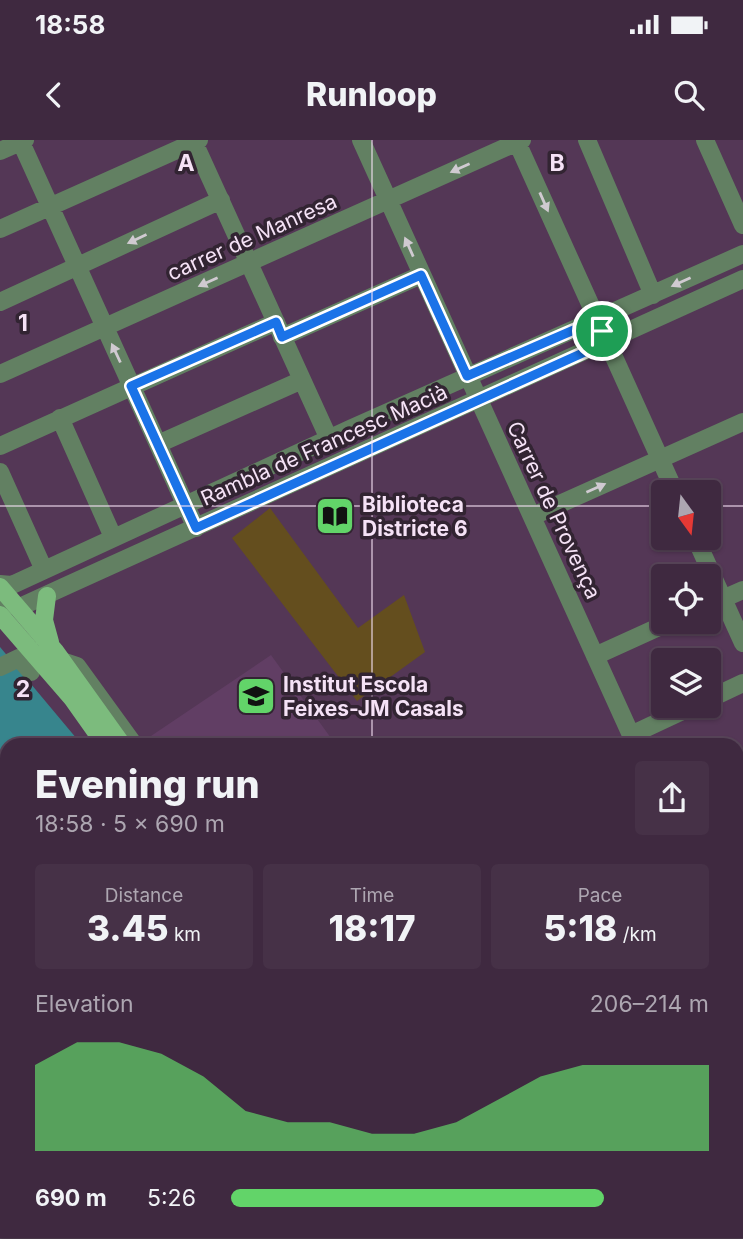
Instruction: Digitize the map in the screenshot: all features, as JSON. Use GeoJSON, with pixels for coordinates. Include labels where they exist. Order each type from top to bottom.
{"type":"FeatureCollection","features":[{"type":"Feature","properties":{"kind":"main road"},"geometry":{"type":"LineString","coordinates":[[0,585],[50,645],[117,738]]}},
{"type":"Feature","properties":{"kind":"main road"},"geometry":{"type":"LineString","coordinates":[[47,596],[44,620],[50,645]]}},
{"type":"Feature","properties":{"kind":"main road"},"geometry":{"type":"LineString","coordinates":[[0,615],[72,698],[100,738]]}},
{"type":"Feature","properties":{"kind":"street","name":"Carrer de Provença"},"geometry":{"type":"LineString","coordinates":[[361,140],[633,738]]}},
{"type":"Feature","properties":{"kind":"street"},"geometry":{"type":"LineString","coordinates":[[587,140],[653,295]]}},
{"type":"Feature","properties":{"kind":"street"},"geometry":{"type":"LineString","coordinates":[[705,140],[743,225]]}},
{"type":"Feature","properties":{"kind":"street"},"geometry":{"type":"LineString","coordinates":[[0,151],[22,141],[196,528]]}},
{"type":"Feature","properties":{"kind":"street"},"geometry":{"type":"LineString","coordinates":[[0,229],[195,141],[328,439]]}},
{"type":"Feature","properties":{"kind":"street","name":"carrer de Manresa"},"geometry":{"type":"LineString","coordinates":[[0,374],[518,141]]}},
{"type":"Feature","properties":{"kind":"street"},"geometry":{"type":"LineString","coordinates":[[518,141],[669,480]]}},
{"type":"Feature","properties":{"kind":"street"},"geometry":{"type":"LineString","coordinates":[[0,302],[221,200]]}},
{"type":"Feature","properties":{"kind":"street","name":"Rambla de Francesc Macià"},"geometry":{"type":"LineString","coordinates":[[0,585],[12,585],[467,376],[743,254]]}},
{"type":"Feature","properties":{"kind":"street"},"geometry":{"type":"LineString","coordinates":[[0,446],[131,386],[421,275]]}},
{"type":"Feature","properties":{"kind":"street","name":"Rambla de Francesc Macià"},"geometry":{"type":"LineString","coordinates":[[20,607],[743,279]]}},
{"type":"Feature","properties":{"kind":"street"},"geometry":{"type":"LineString","coordinates":[[158,444],[302,380]]}},
{"type":"Feature","properties":{"kind":"street"},"geometry":{"type":"LineString","coordinates":[[60,418],[113,537]]}},
{"type":"Feature","properties":{"kind":"street"},"geometry":{"type":"LineString","coordinates":[[533,516],[743,422]]}},
{"type":"Feature","properties":{"kind":"street"},"geometry":{"type":"LineString","coordinates":[[0,472],[44,570]]}},
{"type":"Feature","properties":{"kind":"street"},"geometry":{"type":"LineString","coordinates":[[721,600],[743,590]]}},
{"type":"Feature","properties":{"kind":"street"},"geometry":{"type":"LineString","coordinates":[[0,600],[20,607]]}},
{"type":"Feature","properties":{"kind":"street"},"geometry":{"type":"LineString","coordinates":[[721,610],[743,643]]}},
{"type":"Feature","properties":{"kind":"street"},"geometry":{"type":"LineString","coordinates":[[595,656],[651,631]]}},
{"type":"Feature","properties":{"kind":"street"},"geometry":{"type":"LineString","coordinates":[[0,667],[19,658],[31,673]]}},
{"type":"Feature","properties":{"kind":"street"},"geometry":{"type":"LineString","coordinates":[[62,661],[78,666],[129,738]]}},
{"type":"Feature","properties":{"kind":"street"},"geometry":{"type":"LineString","coordinates":[[721,693],[743,683]]}},
{"type":"Feature","properties":{"kind":"street"},"geometry":{"type":"LineString","coordinates":[[637,738],[672,718]]}},
{"type":"Feature","properties":{"kind":"shaded area"},"geometry":{"type":"Polygon","coordinates":[[[270,508],[358,628],[404,595],[425,652],[357,701],[232,538],[270,508]]]}},
{"type":"Feature","properties":{"kind":"shaded area"},"geometry":{"type":"Polygon","coordinates":[[[0,647],[76,738],[0,738],[0,647]]]}},
{"type":"Feature","properties":{"kind":"shaded area","name":"Institut Escola Feixes-JM Casals"},"geometry":{"type":"Polygon","coordinates":[[[271,655],[331,738],[153,738],[151,736],[271,655]]]}},
{"type":"Feature","properties":{"kind":"shaded area"},"geometry":{"type":"Polygon","coordinates":[[[263,1238],[263,1239],[26,1239],[263,1238]]]}},
{"type":"Feature","properties":{"kind":"shaded area"},"geometry":{"type":"Polygon","coordinates":[[[263,1238],[360,1239],[263,1239],[263,1238]]]}},
{"type":"Feature","properties":{"kind":"shaded area"},"geometry":{"type":"Polygon","coordinates":[[[359,1238],[743,1238],[743,1239],[359,1238]]]}},
{"type":"Feature","properties":{"kind":"place","name":"Biblioteca Districte 6"},"geometry":{"type":"Point","coordinates":[335,516]}},
{"type":"Feature","properties":{"kind":"place","name":"Institut Escola Feixes-JM Casals"},"geometry":{"type":"Point","coordinates":[256,696]}},
{"type":"Feature","properties":{"kind":"route"},"geometry":{"type":"LineString","coordinates":[[421,275],[467,376],[597,320],[602,331],[607,342],[196,528],[131,386],[276,322],[282,337],[421,275]]}}]}
